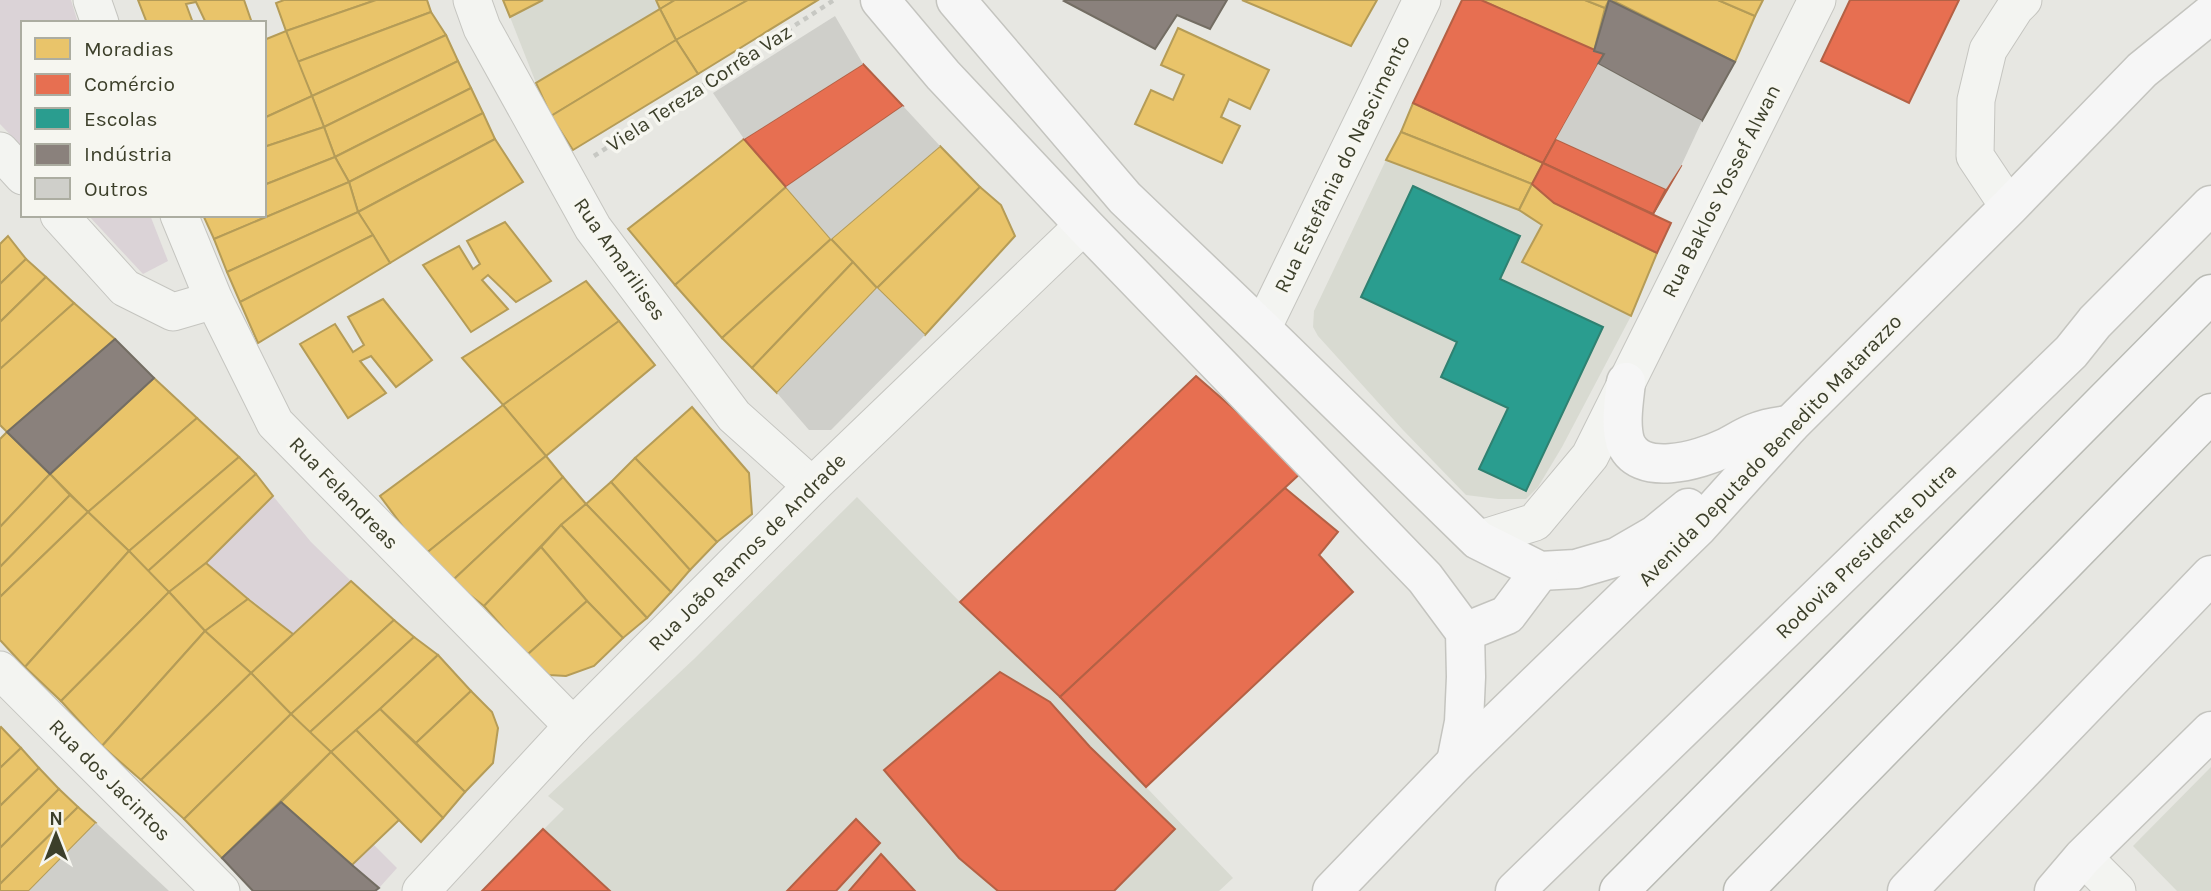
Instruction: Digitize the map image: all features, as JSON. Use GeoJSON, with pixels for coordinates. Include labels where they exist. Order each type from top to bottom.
{"type":"FeatureCollection","features":[{"type":"Feature","properties":{"kind":"main road"},"geometry":{"type":"LineString","coordinates":[[880,0],[943,75],[1084,225],[1425,578],[1465,632],[1464,722],[1456,762]]}},
{"type":"Feature","properties":{"kind":"main road"},"geometry":{"type":"LineString","coordinates":[[2142,70],[2208,0]]}},
{"type":"Feature","properties":{"kind":"main road"},"geometry":{"type":"LineString","coordinates":[[963,2],[1125,198],[1478,540],[1540,571],[1576,569],[1617,557],[1656,535],[1790,425]]}},
{"type":"Feature","properties":{"kind":"main road","name":"Avenida Deputado Benedito Matarazzo"},"geometry":{"type":"LineString","coordinates":[[1332,891],[1456,762],[1698,527],[1790,425],[2142,70],[2211,14]]}},
{"type":"Feature","properties":{"kind":"main road"},"geometry":{"type":"LineString","coordinates":[[2095,322],[2211,184]]}},
{"type":"Feature","properties":{"kind":"main road","name":"Rodovia Presidente Dutra"},"geometry":{"type":"LineString","coordinates":[[1515,891],[2071,352],[2095,322],[2211,205]]}},
{"type":"Feature","properties":{"kind":"main road"},"geometry":{"type":"LineString","coordinates":[[1619,891],[2211,294]]}},
{"type":"Feature","properties":{"kind":"main road"},"geometry":{"type":"LineString","coordinates":[[1626,383],[1623,413],[1625,442],[1636,458],[1645,462],[1662,464],[1705,456],[1755,432],[1790,425]]}},
{"type":"Feature","properties":{"kind":"main road"},"geometry":{"type":"LineString","coordinates":[[1743,891],[2211,412]]}},
{"type":"Feature","properties":{"kind":"main road"},"geometry":{"type":"LineString","coordinates":[[1465,632],[1507,615],[1540,571]]}},
{"type":"Feature","properties":{"kind":"main road"},"geometry":{"type":"LineString","coordinates":[[1907,891],[2211,575]]}},
{"type":"Feature","properties":{"kind":"main road"},"geometry":{"type":"LineString","coordinates":[[2054,891],[2083,857],[2211,731]]}},
{"type":"Feature","properties":{"kind":"street"},"geometry":{"type":"LineString","coordinates":[[92,0],[99,21]]}},
{"type":"Feature","properties":{"kind":"street","name":"Rua Amarilises"},"geometry":{"type":"LineString","coordinates":[[472,0],[482,28],[593,228],[734,416],[812,486]]}},
{"type":"Feature","properties":{"kind":"street","name":"Rua Estefânia do Nascimento"},"geometry":{"type":"LineString","coordinates":[[1262,329],[1422,0]]}},
{"type":"Feature","properties":{"kind":"street","name":"Rua Baklos Yossef Alwan"},"geometry":{"type":"LineString","coordinates":[[1478,540],[1535,522],[1590,456],[1817,0]]}},
{"type":"Feature","properties":{"kind":"street"},"geometry":{"type":"LineString","coordinates":[[2009,207],[1975,156],[1976,100],[1988,50],[2023,0]]}},
{"type":"Feature","properties":{"kind":"street"},"geometry":{"type":"LineString","coordinates":[[0,151],[21,174]]}},
{"type":"Feature","properties":{"kind":"street"},"geometry":{"type":"LineString","coordinates":[[61,217],[125,288],[173,312],[214,300]]}},
{"type":"Feature","properties":{"kind":"street","name":"Rua Felandreas"},"geometry":{"type":"LineString","coordinates":[[180,217],[214,300],[275,423],[573,726]]}},
{"type":"Feature","properties":{"kind":"street","name":"Rua João Ramos de Andrade"},"geometry":{"type":"LineString","coordinates":[[421,891],[573,726],[812,486],[1084,225]]}},
{"type":"Feature","properties":{"kind":"street","name":"Rua dos Jacintos"},"geometry":{"type":"LineString","coordinates":[[0,670],[221,891]]}},
{"type":"Feature","properties":{"kind":"street"},"geometry":{"type":"LineString","coordinates":[[2083,857],[2117,891]]}},
{"type":"Feature","properties":{"kind":"path","name":"Viela Tereza Corrêa Vaz"},"geometry":{"type":"LineString","coordinates":[[564,175],[834,0]]}},
{"type":"Feature","properties":{"kind":"shaded area"},"geometry":{"type":"Polygon","coordinates":[[[0,0],[71,0],[77,21],[21,21],[21,146],[0,124],[0,0]]]}},
{"type":"Feature","properties":{"kind":"shaded area"},"geometry":{"type":"Polygon","coordinates":[[[543,0],[656,0],[660,9],[536,83],[510,17],[543,0]]]}},
{"type":"Feature","properties":{"kind":"shaded area"},"geometry":{"type":"Polygon","coordinates":[[[1386,160],[1519,210],[1542,225],[1522,263],[1631,316],[1562,447],[1538,487],[1526,499],[1466,495],[1403,430],[1318,336],[1313,327],[1314,311],[1386,160]]]}},
{"type":"Feature","properties":{"kind":"shaded area"},"geometry":{"type":"Polygon","coordinates":[[[90,217],[151,217],[168,261],[143,274],[90,217]]]}},
{"type":"Feature","properties":{"kind":"shaded area"},"geometry":{"type":"Polygon","coordinates":[[[273,496],[311,542],[351,581],[293,634],[206,563],[273,496]]]}},
{"type":"Feature","properties":{"kind":"shaded area"},"geometry":{"type":"Polygon","coordinates":[[[857,497],[960,602],[1060,697],[1233,878],[1219,891],[482,891],[564,809],[548,796],[694,659],[857,497]]]}},
{"type":"Feature","properties":{"kind":"shaded area"},"geometry":{"type":"Polygon","coordinates":[[[2211,767],[2211,891],[2177,891],[2133,846],[2211,767]]]}},
{"type":"Feature","properties":{"kind":"shaded area"},"geometry":{"type":"Polygon","coordinates":[[[373,844],[397,868],[379,888],[352,865],[373,844]]]}},
{"type":"Feature","properties":{"kind":"building: Moradias"},"geometry":{"type":"Polygon","coordinates":[[[138,0],[244,0],[251,21],[205,21],[196,2],[186,4],[192,21],[146,21],[138,0]]]}},
{"type":"Feature","properties":{"kind":"building: Moradias"},"geometry":{"type":"Polygon","coordinates":[[[284,0],[376,0],[286,31],[276,3],[284,0]]]}},
{"type":"Feature","properties":{"kind":"building: Moradias"},"geometry":{"type":"Polygon","coordinates":[[[376,0],[427,0],[431,12],[297,62],[286,31],[376,0]]]}},
{"type":"Feature","properties":{"kind":"building: Moradias"},"geometry":{"type":"Polygon","coordinates":[[[503,0],[543,0],[510,17],[503,0]]]}},
{"type":"Feature","properties":{"kind":"building: Moradias"},"geometry":{"type":"Polygon","coordinates":[[[656,0],[675,0],[660,9],[656,0]]]}},
{"type":"Feature","properties":{"kind":"building: Moradias"},"geometry":{"type":"Polygon","coordinates":[[[675,0],[748,0],[676,40],[660,9],[675,0]]]}},
{"type":"Feature","properties":{"kind":"building: Moradias"},"geometry":{"type":"Polygon","coordinates":[[[748,0],[818,0],[698,74],[676,40],[748,0]]]}},
{"type":"Feature","properties":{"kind":"building: Moradias"},"geometry":{"type":"Polygon","coordinates":[[[1242,0],[1377,0],[1351,46],[1242,0]]]}},
{"type":"Feature","properties":{"kind":"building: Moradias"},"geometry":{"type":"Polygon","coordinates":[[[1481,0],[1585,0],[1605,8],[1594,51],[1481,0]]]}},
{"type":"Feature","properties":{"kind":"building: Moradias"},"geometry":{"type":"Polygon","coordinates":[[[1585,0],[1609,0],[1605,8],[1585,0]]]}},
{"type":"Feature","properties":{"kind":"building: Moradias"},"geometry":{"type":"Polygon","coordinates":[[[1612,0],[1718,0],[1755,16],[1735,62],[1612,0]]]}},
{"type":"Feature","properties":{"kind":"building: Moradias"},"geometry":{"type":"Polygon","coordinates":[[[1718,0],[1763,0],[1755,16],[1718,0]]]}},
{"type":"Feature","properties":{"kind":"building: Moradias"},"geometry":{"type":"Polygon","coordinates":[[[660,9],[676,40],[551,116],[536,83],[660,9]]]}},
{"type":"Feature","properties":{"kind":"building: Moradias"},"geometry":{"type":"Polygon","coordinates":[[[431,12],[446,35],[312,96],[297,62],[431,12]]]}},
{"type":"Feature","properties":{"kind":"building: Moradias"},"geometry":{"type":"Polygon","coordinates":[[[1178,28],[1269,70],[1250,109],[1229,99],[1221,117],[1240,126],[1222,163],[1135,124],[1151,90],[1173,100],[1184,75],[1161,65],[1178,28]]]}},
{"type":"Feature","properties":{"kind":"building: Moradias"},"geometry":{"type":"Polygon","coordinates":[[[286,31],[312,96],[266,117],[266,39],[286,31]]]}},
{"type":"Feature","properties":{"kind":"building: Moradias"},"geometry":{"type":"Polygon","coordinates":[[[446,35],[458,61],[324,127],[312,96],[446,35]]]}},
{"type":"Feature","properties":{"kind":"building: Moradias"},"geometry":{"type":"Polygon","coordinates":[[[676,40],[698,74],[573,150],[551,116],[676,40]]]}},
{"type":"Feature","properties":{"kind":"building: Moradias"},"geometry":{"type":"Polygon","coordinates":[[[458,61],[471,88],[335,157],[324,127],[458,61]]]}},
{"type":"Feature","properties":{"kind":"building: Moradias"},"geometry":{"type":"Polygon","coordinates":[[[471,88],[483,113],[349,182],[335,157],[471,88]]]}},
{"type":"Feature","properties":{"kind":"building: Moradias"},"geometry":{"type":"Polygon","coordinates":[[[312,96],[324,127],[266,146],[266,117],[312,96]]]}},
{"type":"Feature","properties":{"kind":"building: Moradias"},"geometry":{"type":"Polygon","coordinates":[[[1413,103],[1543,163],[1532,184],[1401,132],[1413,103]]]}},
{"type":"Feature","properties":{"kind":"building: Moradias"},"geometry":{"type":"Polygon","coordinates":[[[483,113],[495,139],[358,212],[349,182],[483,113]]]}},
{"type":"Feature","properties":{"kind":"building: Moradias"},"geometry":{"type":"Polygon","coordinates":[[[324,127],[335,157],[266,184],[266,146],[324,127]]]}},
{"type":"Feature","properties":{"kind":"building: Moradias"},"geometry":{"type":"Polygon","coordinates":[[[1401,132],[1532,184],[1519,210],[1386,160],[1401,132]]]}},
{"type":"Feature","properties":{"kind":"building: Moradias"},"geometry":{"type":"Polygon","coordinates":[[[495,139],[523,182],[390,263],[358,212],[495,139]]]}},
{"type":"Feature","properties":{"kind":"building: Moradias"},"geometry":{"type":"Polygon","coordinates":[[[744,139],[786,187],[675,285],[628,229],[744,139]]]}},
{"type":"Feature","properties":{"kind":"building: Moradias"},"geometry":{"type":"Polygon","coordinates":[[[940,146],[980,187],[877,288],[831,239],[940,146]]]}},
{"type":"Feature","properties":{"kind":"building: Moradias"},"geometry":{"type":"Polygon","coordinates":[[[335,157],[349,182],[214,239],[204,217],[266,217],[266,184],[335,157]]]}},
{"type":"Feature","properties":{"kind":"building: Moradias"},"geometry":{"type":"Polygon","coordinates":[[[349,182],[358,212],[227,272],[214,239],[349,182]]]}},
{"type":"Feature","properties":{"kind":"building: Moradias"},"geometry":{"type":"Polygon","coordinates":[[[1532,184],[1554,203],[1657,253],[1631,316],[1522,262],[1542,225],[1519,210],[1532,184]]]}},
{"type":"Feature","properties":{"kind":"building: Moradias"},"geometry":{"type":"Polygon","coordinates":[[[786,187],[831,239],[722,338],[675,285],[786,187]]]}},
{"type":"Feature","properties":{"kind":"building: Moradias"},"geometry":{"type":"Polygon","coordinates":[[[980,187],[1001,205],[1015,236],[925,335],[877,288],[980,187]]]}},
{"type":"Feature","properties":{"kind":"building: Moradias"},"geometry":{"type":"Polygon","coordinates":[[[358,212],[373,235],[240,302],[227,272],[358,212]]]}},
{"type":"Feature","properties":{"kind":"building: Moradias"},"geometry":{"type":"Polygon","coordinates":[[[505,222],[551,281],[516,302],[488,275],[482,280],[508,309],[471,332],[423,265],[459,246],[473,269],[480,264],[467,241],[505,222]]]}},
{"type":"Feature","properties":{"kind":"building: Moradias"},"geometry":{"type":"Polygon","coordinates":[[[373,235],[390,263],[258,343],[240,302],[373,235]]]}},
{"type":"Feature","properties":{"kind":"building: Moradias"},"geometry":{"type":"Polygon","coordinates":[[[8,236],[26,259],[0,284],[0,244],[8,236]]]}},
{"type":"Feature","properties":{"kind":"building: Moradias"},"geometry":{"type":"Polygon","coordinates":[[[831,239],[853,262],[752,368],[722,338],[831,239]]]}},
{"type":"Feature","properties":{"kind":"building: Moradias"},"geometry":{"type":"Polygon","coordinates":[[[26,259],[46,277],[0,322],[0,284],[26,259]]]}},
{"type":"Feature","properties":{"kind":"building: Moradias"},"geometry":{"type":"Polygon","coordinates":[[[853,262],[877,288],[777,393],[752,368],[853,262]]]}},
{"type":"Feature","properties":{"kind":"building: Moradias"},"geometry":{"type":"Polygon","coordinates":[[[46,277],[74,303],[0,369],[0,322],[46,277]]]}},
{"type":"Feature","properties":{"kind":"building: Moradias"},"geometry":{"type":"Polygon","coordinates":[[[586,281],[619,321],[503,405],[462,358],[586,281]]]}},
{"type":"Feature","properties":{"kind":"building: Moradias"},"geometry":{"type":"Polygon","coordinates":[[[383,299],[432,360],[396,387],[371,356],[360,361],[386,393],[348,418],[300,344],[335,324],[353,352],[364,345],[348,317],[383,299]]]}},
{"type":"Feature","properties":{"kind":"building: Moradias"},"geometry":{"type":"Polygon","coordinates":[[[74,303],[115,339],[7,432],[0,425],[0,369],[74,303]]]}},
{"type":"Feature","properties":{"kind":"building: Moradias"},"geometry":{"type":"Polygon","coordinates":[[[619,321],[655,365],[546,456],[503,405],[619,321]]]}},
{"type":"Feature","properties":{"kind":"building: Moradias"},"geometry":{"type":"Polygon","coordinates":[[[154,378],[197,418],[88,512],[50,474],[154,378]]]}},
{"type":"Feature","properties":{"kind":"building: Moradias"},"geometry":{"type":"Polygon","coordinates":[[[503,405],[546,456],[424,555],[380,496],[503,405]]]}},
{"type":"Feature","properties":{"kind":"building: Moradias"},"geometry":{"type":"Polygon","coordinates":[[[692,407],[749,473],[752,514],[717,542],[635,458],[692,407]]]}},
{"type":"Feature","properties":{"kind":"building: Moradias"},"geometry":{"type":"Polygon","coordinates":[[[197,418],[239,457],[129,551],[88,512],[197,418]]]}},
{"type":"Feature","properties":{"kind":"building: Moradias"},"geometry":{"type":"Polygon","coordinates":[[[7,432],[50,474],[0,527],[0,439],[7,432]]]}},
{"type":"Feature","properties":{"kind":"building: Moradias"},"geometry":{"type":"Polygon","coordinates":[[[546,456],[563,477],[452,581],[424,555],[546,456]]]}},
{"type":"Feature","properties":{"kind":"building: Moradias"},"geometry":{"type":"Polygon","coordinates":[[[239,457],[256,474],[147,572],[129,551],[239,457]]]}},
{"type":"Feature","properties":{"kind":"building: Moradias"},"geometry":{"type":"Polygon","coordinates":[[[635,458],[717,542],[690,570],[611,482],[635,458]]]}},
{"type":"Feature","properties":{"kind":"building: Moradias"},"geometry":{"type":"Polygon","coordinates":[[[50,474],[70,495],[0,567],[0,527],[50,474]]]}},
{"type":"Feature","properties":{"kind":"building: Moradias"},"geometry":{"type":"Polygon","coordinates":[[[256,474],[273,496],[206,563],[169,592],[147,572],[256,474]]]}},
{"type":"Feature","properties":{"kind":"building: Moradias"},"geometry":{"type":"Polygon","coordinates":[[[563,477],[586,504],[561,525],[484,606],[452,581],[563,477]]]}},
{"type":"Feature","properties":{"kind":"building: Moradias"},"geometry":{"type":"Polygon","coordinates":[[[611,482],[690,570],[671,592],[586,504],[611,482]]]}},
{"type":"Feature","properties":{"kind":"building: Moradias"},"geometry":{"type":"Polygon","coordinates":[[[70,495],[88,512],[0,597],[0,567],[70,495]]]}},
{"type":"Feature","properties":{"kind":"building: Moradias"},"geometry":{"type":"Polygon","coordinates":[[[586,504],[671,592],[647,618],[561,525],[586,504]]]}},
{"type":"Feature","properties":{"kind":"building: Moradias"},"geometry":{"type":"Polygon","coordinates":[[[88,512],[129,551],[25,667],[0,640],[0,597],[88,512]]]}},
{"type":"Feature","properties":{"kind":"building: Moradias"},"geometry":{"type":"Polygon","coordinates":[[[561,525],[647,618],[623,638],[541,547],[561,525]]]}},
{"type":"Feature","properties":{"kind":"building: Moradias"},"geometry":{"type":"Polygon","coordinates":[[[541,547],[587,601],[527,655],[484,606],[541,547]]]}},
{"type":"Feature","properties":{"kind":"building: Moradias"},"geometry":{"type":"Polygon","coordinates":[[[129,551],[169,592],[61,701],[25,667],[129,551]]]}},
{"type":"Feature","properties":{"kind":"building: Moradias"},"geometry":{"type":"Polygon","coordinates":[[[206,563],[248,599],[205,631],[169,592],[206,563]]]}},
{"type":"Feature","properties":{"kind":"building: Moradias"},"geometry":{"type":"Polygon","coordinates":[[[351,581],[394,620],[291,714],[251,673],[351,581]]]}},
{"type":"Feature","properties":{"kind":"building: Moradias"},"geometry":{"type":"Polygon","coordinates":[[[169,592],[205,631],[102,746],[61,701],[169,592]]]}},
{"type":"Feature","properties":{"kind":"building: Moradias"},"geometry":{"type":"Polygon","coordinates":[[[248,599],[293,634],[251,673],[205,631],[248,599]]]}},
{"type":"Feature","properties":{"kind":"building: Moradias"},"geometry":{"type":"Polygon","coordinates":[[[587,601],[623,638],[594,666],[566,676],[549,675],[527,655],[587,601]]]}},
{"type":"Feature","properties":{"kind":"building: Moradias"},"geometry":{"type":"Polygon","coordinates":[[[394,620],[414,637],[309,733],[291,714],[394,620]]]}},
{"type":"Feature","properties":{"kind":"building: Moradias"},"geometry":{"type":"Polygon","coordinates":[[[205,631],[251,673],[141,780],[102,746],[205,631]]]}},
{"type":"Feature","properties":{"kind":"building: Moradias"},"geometry":{"type":"Polygon","coordinates":[[[414,637],[438,655],[380,709],[331,752],[309,733],[414,637]]]}},
{"type":"Feature","properties":{"kind":"building: Moradias"},"geometry":{"type":"Polygon","coordinates":[[[438,655],[471,691],[416,743],[380,709],[438,655]]]}},
{"type":"Feature","properties":{"kind":"building: Moradias"},"geometry":{"type":"Polygon","coordinates":[[[251,673],[291,714],[184,819],[141,780],[251,673]]]}},
{"type":"Feature","properties":{"kind":"building: Moradias"},"geometry":{"type":"Polygon","coordinates":[[[471,691],[492,712],[498,728],[493,763],[465,792],[416,743],[471,691]]]}},
{"type":"Feature","properties":{"kind":"building: Moradias"},"geometry":{"type":"Polygon","coordinates":[[[380,709],[465,792],[443,818],[356,730],[380,709]]]}},
{"type":"Feature","properties":{"kind":"building: Moradias"},"geometry":{"type":"Polygon","coordinates":[[[291,714],[331,752],[222,858],[184,819],[291,714]]]}},
{"type":"Feature","properties":{"kind":"building: Moradias"},"geometry":{"type":"Polygon","coordinates":[[[0,728],[21,748],[0,768],[0,728]]]}},
{"type":"Feature","properties":{"kind":"building: Moradias"},"geometry":{"type":"Polygon","coordinates":[[[356,730],[443,818],[421,842],[331,752],[356,730]]]}},
{"type":"Feature","properties":{"kind":"building: Moradias"},"geometry":{"type":"Polygon","coordinates":[[[21,748],[39,768],[0,806],[0,768],[21,748]]]}},
{"type":"Feature","properties":{"kind":"building: Moradias"},"geometry":{"type":"Polygon","coordinates":[[[331,752],[399,820],[352,865],[281,802],[331,752]]]}},
{"type":"Feature","properties":{"kind":"building: Moradias"},"geometry":{"type":"Polygon","coordinates":[[[39,768],[59,789],[0,848],[0,806],[39,768]]]}},
{"type":"Feature","properties":{"kind":"building: Moradias"},"geometry":{"type":"Polygon","coordinates":[[[59,789],[78,807],[0,884],[0,848],[59,789]]]}},
{"type":"Feature","properties":{"kind":"building: Moradias"},"geometry":{"type":"Polygon","coordinates":[[[78,807],[96,823],[29,891],[0,891],[0,884],[78,807]]]}},
{"type":"Feature","properties":{"kind":"building: Comércio"},"geometry":{"type":"Polygon","coordinates":[[[1462,0],[1481,0],[1604,54],[1543,163],[1413,103],[1462,0]]]}},
{"type":"Feature","properties":{"kind":"building: Comércio"},"geometry":{"type":"Polygon","coordinates":[[[1850,0],[1959,0],[1909,103],[1821,61],[1850,0]]]}},
{"type":"Feature","properties":{"kind":"building: Comércio"},"geometry":{"type":"Polygon","coordinates":[[[863,64],[903,106],[786,187],[744,139],[863,64]]]}},
{"type":"Feature","properties":{"kind":"building: Comércio"},"geometry":{"type":"Polygon","coordinates":[[[1571,113],[1681,166],[1653,214],[1543,163],[1571,113]]]}},
{"type":"Feature","properties":{"kind":"building: Comércio"},"geometry":{"type":"Polygon","coordinates":[[[1556,139],[1666,189],[1653,214],[1543,163],[1556,139]]]}},
{"type":"Feature","properties":{"kind":"building: Comércio"},"geometry":{"type":"Polygon","coordinates":[[[1543,163],[1671,223],[1657,253],[1554,203],[1532,184],[1543,163]]]}},
{"type":"Feature","properties":{"kind":"building: Comércio"},"geometry":{"type":"Polygon","coordinates":[[[1196,376],[1304,470],[1060,697],[960,602],[1196,376]]]}},
{"type":"Feature","properties":{"kind":"building: Comércio"},"geometry":{"type":"Polygon","coordinates":[[[1285,488],[1338,532],[1319,555],[1353,592],[1146,787],[1060,697],[1285,488]]]}},
{"type":"Feature","properties":{"kind":"building: Comércio"},"geometry":{"type":"Polygon","coordinates":[[[1000,672],[1050,702],[1090,747],[1175,829],[1114,891],[998,891],[959,858],[884,770],[1000,672]]]}},
{"type":"Feature","properties":{"kind":"building: Comércio"},"geometry":{"type":"Polygon","coordinates":[[[856,819],[880,843],[836,891],[787,891],[856,819]]]}},
{"type":"Feature","properties":{"kind":"building: Comércio"},"geometry":{"type":"Polygon","coordinates":[[[543,829],[610,891],[482,891],[543,829]]]}},
{"type":"Feature","properties":{"kind":"building: Comércio"},"geometry":{"type":"Polygon","coordinates":[[[881,854],[915,891],[849,891],[881,854]]]}},
{"type":"Feature","properties":{"kind":"building: Escolas"},"geometry":{"type":"Polygon","coordinates":[[[1413,186],[1520,236],[1500,279],[1603,327],[1526,491],[1479,469],[1508,408],[1441,377],[1457,342],[1361,297],[1413,186]]]}},
{"type":"Feature","properties":{"kind":"building: Indústria"},"geometry":{"type":"Polygon","coordinates":[[[1227,0],[1210,29],[1177,15],[1155,49],[1064,1],[1227,0]]]}},
{"type":"Feature","properties":{"kind":"building: Indústria"},"geometry":{"type":"Polygon","coordinates":[[[1609,0],[1735,62],[1702,121],[1598,64],[1604,54],[1594,51],[1609,0]]]}},
{"type":"Feature","properties":{"kind":"building: Indústria"},"geometry":{"type":"Polygon","coordinates":[[[115,339],[154,378],[50,474],[7,432],[115,339]]]}},
{"type":"Feature","properties":{"kind":"building: Indústria"},"geometry":{"type":"Polygon","coordinates":[[[281,802],[379,888],[375,891],[253,891],[222,858],[281,802]]]}},
{"type":"Feature","properties":{"kind":"building: Outros"},"geometry":{"type":"Polygon","coordinates":[[[835,16],[863,64],[744,139],[713,93],[835,16]]]}},
{"type":"Feature","properties":{"kind":"building: Outros"},"geometry":{"type":"Polygon","coordinates":[[[1598,64],[1702,121],[1681,166],[1666,189],[1556,139],[1598,64]]]}},
{"type":"Feature","properties":{"kind":"building: Outros"},"geometry":{"type":"Polygon","coordinates":[[[903,106],[940,146],[831,239],[786,187],[903,106]]]}},
{"type":"Feature","properties":{"kind":"building: Outros"},"geometry":{"type":"Polygon","coordinates":[[[877,288],[925,335],[831,430],[809,430],[777,393],[877,288]]]}},
{"type":"Feature","properties":{"kind":"building: Outros"},"geometry":{"type":"Polygon","coordinates":[[[96,823],[169,891],[29,891],[96,823]]]}}]}
